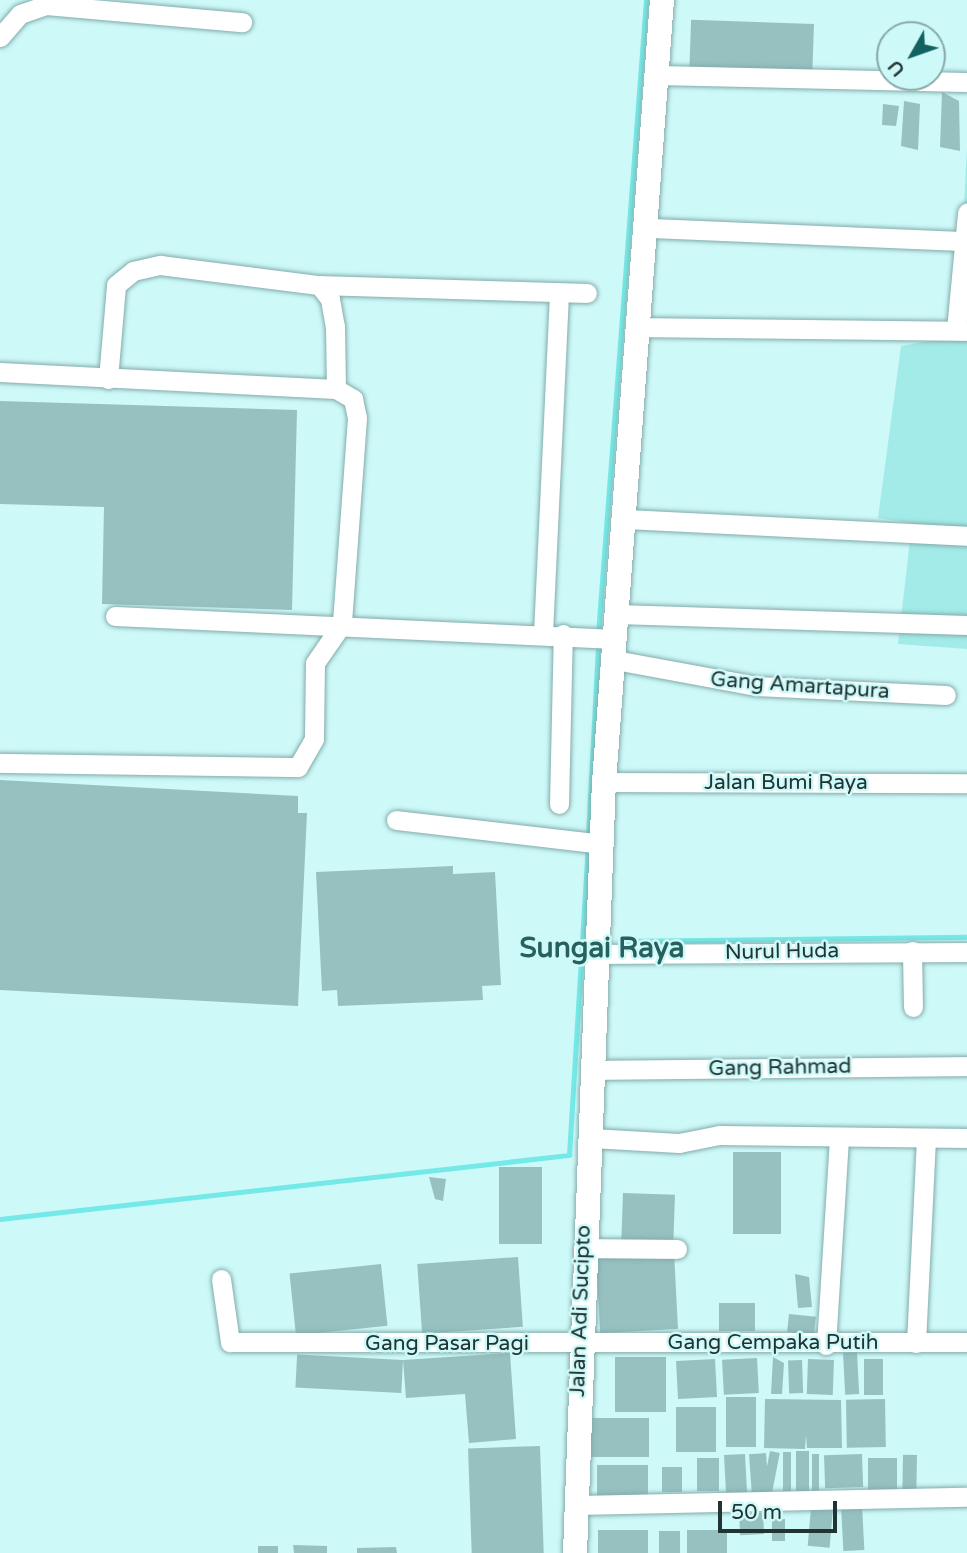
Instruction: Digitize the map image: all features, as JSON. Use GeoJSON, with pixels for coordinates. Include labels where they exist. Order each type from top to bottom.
{"type":"FeatureCollection","features":[{"type":"Feature","properties":{"kind":"main road","name":"Jalan Adi Sucipto"},"geometry":{"type":"LineString","coordinates":[[575,1553],[579,1342],[594,1070],[607,644],[617,614],[649,228],[662,0]]}},
{"type":"Feature","properties":{"kind":"street"},"geometry":{"type":"LineString","coordinates":[[0,37],[20,15],[46,5],[242,22]]}},
{"type":"Feature","properties":{"kind":"street"},"geometry":{"type":"LineString","coordinates":[[656,75],[967,82]]}},
{"type":"Feature","properties":{"kind":"street"},"geometry":{"type":"LineString","coordinates":[[641,327],[962,331],[967,213]]}},
{"type":"Feature","properties":{"kind":"street"},"geometry":{"type":"LineString","coordinates":[[649,228],[964,241]]}},
{"type":"Feature","properties":{"kind":"street"},"geometry":{"type":"LineString","coordinates":[[108,379],[110,303],[116,285],[133,271],[160,265],[319,285],[587,293]]}},
{"type":"Feature","properties":{"kind":"street"},"geometry":{"type":"LineString","coordinates":[[319,285],[330,299],[335,326],[336,389]]}},
{"type":"Feature","properties":{"kind":"street"},"geometry":{"type":"LineString","coordinates":[[543,633],[559,292]]}},
{"type":"Feature","properties":{"kind":"street"},"geometry":{"type":"LineString","coordinates":[[0,372],[336,389],[353,399],[357,418],[342,624],[315,663],[314,739],[298,767],[273,772],[0,763]]}},
{"type":"Feature","properties":{"kind":"street"},"geometry":{"type":"LineString","coordinates":[[625,519],[967,536]]}},
{"type":"Feature","properties":{"kind":"street"},"geometry":{"type":"LineString","coordinates":[[617,614],[967,625]]}},
{"type":"Feature","properties":{"kind":"street","name":"Gang Amartapura"},"geometry":{"type":"LineString","coordinates":[[115,616],[563,634],[756,686],[946,695]]}},
{"type":"Feature","properties":{"kind":"street"},"geometry":{"type":"LineString","coordinates":[[559,804],[563,634]]}},
{"type":"Feature","properties":{"kind":"street","name":"Jalan Bumi Raya"},"geometry":{"type":"LineString","coordinates":[[604,782],[967,783]]}},
{"type":"Feature","properties":{"kind":"street"},"geometry":{"type":"LineString","coordinates":[[396,820],[596,844]]}},
{"type":"Feature","properties":{"kind":"street"},"geometry":{"type":"LineString","coordinates":[[912,951],[914,1007]]}},
{"type":"Feature","properties":{"kind":"street","name":"Nurul Huda"},"geometry":{"type":"LineString","coordinates":[[596,954],[967,951]]}},
{"type":"Feature","properties":{"kind":"street","name":"Gang Rahmad"},"geometry":{"type":"LineString","coordinates":[[594,1070],[967,1066]]}},
{"type":"Feature","properties":{"kind":"street"},"geometry":{"type":"LineString","coordinates":[[591,1138],[679,1143],[719,1135],[967,1138]]}},
{"type":"Feature","properties":{"kind":"street"},"geometry":{"type":"LineString","coordinates":[[827,1345],[839,1137]]}},
{"type":"Feature","properties":{"kind":"street"},"geometry":{"type":"LineString","coordinates":[[916,1343],[926,1139]]}},
{"type":"Feature","properties":{"kind":"street"},"geometry":{"type":"LineString","coordinates":[[583,1248],[677,1249]]}},
{"type":"Feature","properties":{"kind":"street","name":"Gang Pasar Pagi"},"geometry":{"type":"LineString","coordinates":[[221,1279],[230,1342],[579,1342]]}},
{"type":"Feature","properties":{"kind":"street","name":"Gang Cempaka Putih"},"geometry":{"type":"LineString","coordinates":[[579,1342],[827,1345],[967,1342]]}},
{"type":"Feature","properties":{"kind":"street"},"geometry":{"type":"LineString","coordinates":[[575,1505],[967,1497]]}},
{"type":"Feature","properties":{"kind":"shaded area"},"geometry":{"type":"Polygon","coordinates":[[[967,148],[967,649],[898,644],[912,523],[878,518],[901,346],[957,336],[967,148]]]}},
{"type":"Feature","properties":{"kind":"building"},"geometry":{"type":"Polygon","coordinates":[[[691,20],[814,24],[812,71],[689,67],[691,20]]]}},
{"type":"Feature","properties":{"kind":"building"},"geometry":{"type":"Polygon","coordinates":[[[942,92],[959,101],[960,151],[940,147],[942,92]]]}},
{"type":"Feature","properties":{"kind":"building"},"geometry":{"type":"Polygon","coordinates":[[[904,101],[920,104],[918,150],[901,146],[904,101]]]}},
{"type":"Feature","properties":{"kind":"building"},"geometry":{"type":"Polygon","coordinates":[[[883,104],[899,106],[896,126],[882,125],[883,104]]]}},
{"type":"Feature","properties":{"kind":"building"},"geometry":{"type":"Polygon","coordinates":[[[0,401],[297,410],[292,610],[102,604],[104,507],[0,504],[0,401]]]}},
{"type":"Feature","properties":{"kind":"building"},"geometry":{"type":"Polygon","coordinates":[[[0,780],[298,796],[298,813],[307,813],[298,1006],[0,990],[0,780]]]}},
{"type":"Feature","properties":{"kind":"building"},"geometry":{"type":"Polygon","coordinates":[[[453,866],[453,874],[495,872],[501,985],[482,986],[483,1000],[338,1006],[337,990],[322,991],[316,872],[453,866]]]}},
{"type":"Feature","properties":{"kind":"building"},"geometry":{"type":"Polygon","coordinates":[[[733,1152],[781,1152],[781,1234],[733,1234],[733,1152]]]}},
{"type":"Feature","properties":{"kind":"building"},"geometry":{"type":"Polygon","coordinates":[[[499,1167],[542,1167],[542,1244],[499,1244],[499,1167]]]}},
{"type":"Feature","properties":{"kind":"building"},"geometry":{"type":"Polygon","coordinates":[[[429,1177],[446,1179],[443,1201],[435,1199],[429,1177]]]}},
{"type":"Feature","properties":{"kind":"building"},"geometry":{"type":"Polygon","coordinates":[[[623,1193],[675,1195],[673,1247],[621,1245],[623,1193]]]}},
{"type":"Feature","properties":{"kind":"building"},"geometry":{"type":"Polygon","coordinates":[[[674,1252],[678,1329],[600,1333],[596,1256],[674,1252]]]}},
{"type":"Feature","properties":{"kind":"building"},"geometry":{"type":"Polygon","coordinates":[[[518,1257],[523,1327],[422,1334],[417,1264],[518,1257]]]}},
{"type":"Feature","properties":{"kind":"building"},"geometry":{"type":"Polygon","coordinates":[[[381,1264],[387,1326],[296,1335],[290,1274],[381,1264]]]}},
{"type":"Feature","properties":{"kind":"building"},"geometry":{"type":"Polygon","coordinates":[[[795,1274],[809,1277],[812,1307],[798,1308],[795,1274]]]}},
{"type":"Feature","properties":{"kind":"building"},"geometry":{"type":"Polygon","coordinates":[[[719,1303],[755,1303],[755,1331],[719,1331],[719,1303]]]}},
{"type":"Feature","properties":{"kind":"building"},"geometry":{"type":"Polygon","coordinates":[[[789,1314],[816,1317],[814,1335],[787,1332],[789,1314]]]}},
{"type":"Feature","properties":{"kind":"building"},"geometry":{"type":"Polygon","coordinates":[[[857,1352],[859,1394],[845,1395],[843,1353],[857,1352]]]}},
{"type":"Feature","properties":{"kind":"building"},"geometry":{"type":"Polygon","coordinates":[[[510,1353],[516,1439],[469,1443],[465,1394],[406,1398],[403,1360],[510,1353]]]}},
{"type":"Feature","properties":{"kind":"building"},"geometry":{"type":"Polygon","coordinates":[[[297,1354],[403,1360],[401,1393],[295,1387],[297,1354]]]}},
{"type":"Feature","properties":{"kind":"building"},"geometry":{"type":"Polygon","coordinates":[[[615,1357],[666,1357],[666,1412],[615,1412],[615,1357]]]}},
{"type":"Feature","properties":{"kind":"building"},"geometry":{"type":"Polygon","coordinates":[[[773,1357],[784,1363],[782,1394],[771,1394],[773,1357]]]}},
{"type":"Feature","properties":{"kind":"building"},"geometry":{"type":"Polygon","coordinates":[[[757,1358],[759,1393],[724,1395],[722,1360],[757,1358]]]}},
{"type":"Feature","properties":{"kind":"building"},"geometry":{"type":"Polygon","coordinates":[[[715,1359],[717,1397],[678,1399],[676,1361],[715,1359]]]}},
{"type":"Feature","properties":{"kind":"building"},"geometry":{"type":"Polygon","coordinates":[[[808,1359],[834,1360],[833,1395],[807,1394],[808,1359]]]}},
{"type":"Feature","properties":{"kind":"building"},"geometry":{"type":"Polygon","coordinates":[[[864,1359],[883,1359],[883,1395],[864,1395],[864,1359]]]}},
{"type":"Feature","properties":{"kind":"building"},"geometry":{"type":"Polygon","coordinates":[[[788,1360],[802,1360],[803,1393],[789,1393],[788,1360]]]}},
{"type":"Feature","properties":{"kind":"building"},"geometry":{"type":"Polygon","coordinates":[[[726,1397],[756,1397],[756,1447],[726,1447],[726,1397]]]}},
{"type":"Feature","properties":{"kind":"building"},"geometry":{"type":"Polygon","coordinates":[[[765,1399],[841,1400],[842,1448],[807,1448],[806,1435],[805,1449],[764,1448],[765,1399]]]}},
{"type":"Feature","properties":{"kind":"building"},"geometry":{"type":"Polygon","coordinates":[[[885,1399],[886,1447],[847,1448],[846,1400],[885,1399]]]}},
{"type":"Feature","properties":{"kind":"building"},"geometry":{"type":"Polygon","coordinates":[[[676,1407],[716,1407],[716,1452],[676,1452],[676,1407]]]}},
{"type":"Feature","properties":{"kind":"building"},"geometry":{"type":"Polygon","coordinates":[[[588,1418],[649,1418],[649,1457],[588,1457],[588,1418]]]}},
{"type":"Feature","properties":{"kind":"building"},"geometry":{"type":"Polygon","coordinates":[[[540,1446],[544,1553],[472,1553],[468,1449],[540,1446]]]}},
{"type":"Feature","properties":{"kind":"building"},"geometry":{"type":"Polygon","coordinates":[[[770,1451],[780,1453],[771,1496],[762,1494],[770,1451]]]}},
{"type":"Feature","properties":{"kind":"building"},"geometry":{"type":"Polygon","coordinates":[[[796,1451],[809,1451],[809,1491],[796,1491],[796,1451]]]}},
{"type":"Feature","properties":{"kind":"building"},"geometry":{"type":"Polygon","coordinates":[[[783,1452],[791,1452],[791,1494],[783,1494],[783,1452]]]}},
{"type":"Feature","properties":{"kind":"building"},"geometry":{"type":"Polygon","coordinates":[[[766,1453],[769,1494],[752,1495],[749,1454],[766,1453]]]}},
{"type":"Feature","properties":{"kind":"building"},"geometry":{"type":"Polygon","coordinates":[[[745,1454],[747,1493],[726,1494],[724,1455],[745,1454]]]}},
{"type":"Feature","properties":{"kind":"building"},"geometry":{"type":"Polygon","coordinates":[[[812,1454],[819,1454],[819,1491],[812,1491],[812,1454]]]}},
{"type":"Feature","properties":{"kind":"building"},"geometry":{"type":"Polygon","coordinates":[[[862,1454],[863,1487],[825,1488],[824,1455],[862,1454]]]}},
{"type":"Feature","properties":{"kind":"building"},"geometry":{"type":"Polygon","coordinates":[[[903,1455],[917,1455],[916,1494],[902,1494],[903,1455]]]}},
{"type":"Feature","properties":{"kind":"building"},"geometry":{"type":"Polygon","coordinates":[[[697,1458],[719,1458],[719,1491],[697,1491],[697,1458]]]}},
{"type":"Feature","properties":{"kind":"building"},"geometry":{"type":"Polygon","coordinates":[[[868,1458],[897,1458],[897,1492],[868,1492],[868,1458]]]}},
{"type":"Feature","properties":{"kind":"building"},"geometry":{"type":"Polygon","coordinates":[[[597,1465],[648,1465],[648,1496],[597,1496],[597,1465]]]}},
{"type":"Feature","properties":{"kind":"building"},"geometry":{"type":"Polygon","coordinates":[[[662,1467],[682,1467],[682,1492],[662,1492],[662,1467]]]}},
{"type":"Feature","properties":{"kind":"building"},"geometry":{"type":"Polygon","coordinates":[[[862,1505],[864,1550],[843,1551],[841,1506],[862,1505]]]}},
{"type":"Feature","properties":{"kind":"building"},"geometry":{"type":"Polygon","coordinates":[[[811,1508],[833,1510],[830,1548],[808,1546],[811,1508]]]}},
{"type":"Feature","properties":{"kind":"building"},"geometry":{"type":"Polygon","coordinates":[[[763,1513],[764,1534],[740,1535],[739,1514],[763,1513]]]}},
{"type":"Feature","properties":{"kind":"building"},"geometry":{"type":"Polygon","coordinates":[[[772,1519],[785,1519],[785,1541],[772,1541],[772,1519]]]}},
{"type":"Feature","properties":{"kind":"building"},"geometry":{"type":"Polygon","coordinates":[[[598,1530],[648,1530],[648,1553],[598,1553],[598,1530]]]}},
{"type":"Feature","properties":{"kind":"building"},"geometry":{"type":"Polygon","coordinates":[[[687,1530],[727,1530],[727,1553],[687,1553],[687,1530]]]}},
{"type":"Feature","properties":{"kind":"building"},"geometry":{"type":"Polygon","coordinates":[[[659,1531],[680,1531],[680,1553],[659,1553],[659,1531]]]}},
{"type":"Feature","properties":{"kind":"building"},"geometry":{"type":"Polygon","coordinates":[[[293,1545],[327,1546],[327,1553],[294,1553],[293,1545]]]}},
{"type":"Feature","properties":{"kind":"building"},"geometry":{"type":"Polygon","coordinates":[[[258,1546],[278,1546],[278,1553],[258,1553],[258,1546]]]}},
{"type":"Feature","properties":{"kind":"building"},"geometry":{"type":"Polygon","coordinates":[[[396,1547],[397,1553],[357,1553],[357,1548],[396,1547]]]}},
{"type":"Feature","properties":{"kind":"waterway"},"geometry":{"type":"LineString","coordinates":[[598,634],[646,0]]}},
{"type":"Feature","properties":{"kind":"waterway"},"geometry":{"type":"LineString","coordinates":[[588,837],[598,643]]}},
{"type":"Feature","properties":{"kind":"waterway"},"geometry":{"type":"LineString","coordinates":[[0,1219],[569,1155],[588,846]]}},
{"type":"Feature","properties":{"kind":"waterway"},"geometry":{"type":"LineString","coordinates":[[621,941],[967,937]]}},
{"type":"Feature","properties":{"kind":"district","name":"Sungai Raya"},"geometry":{"type":"Point","coordinates":[602,948]}}]}
